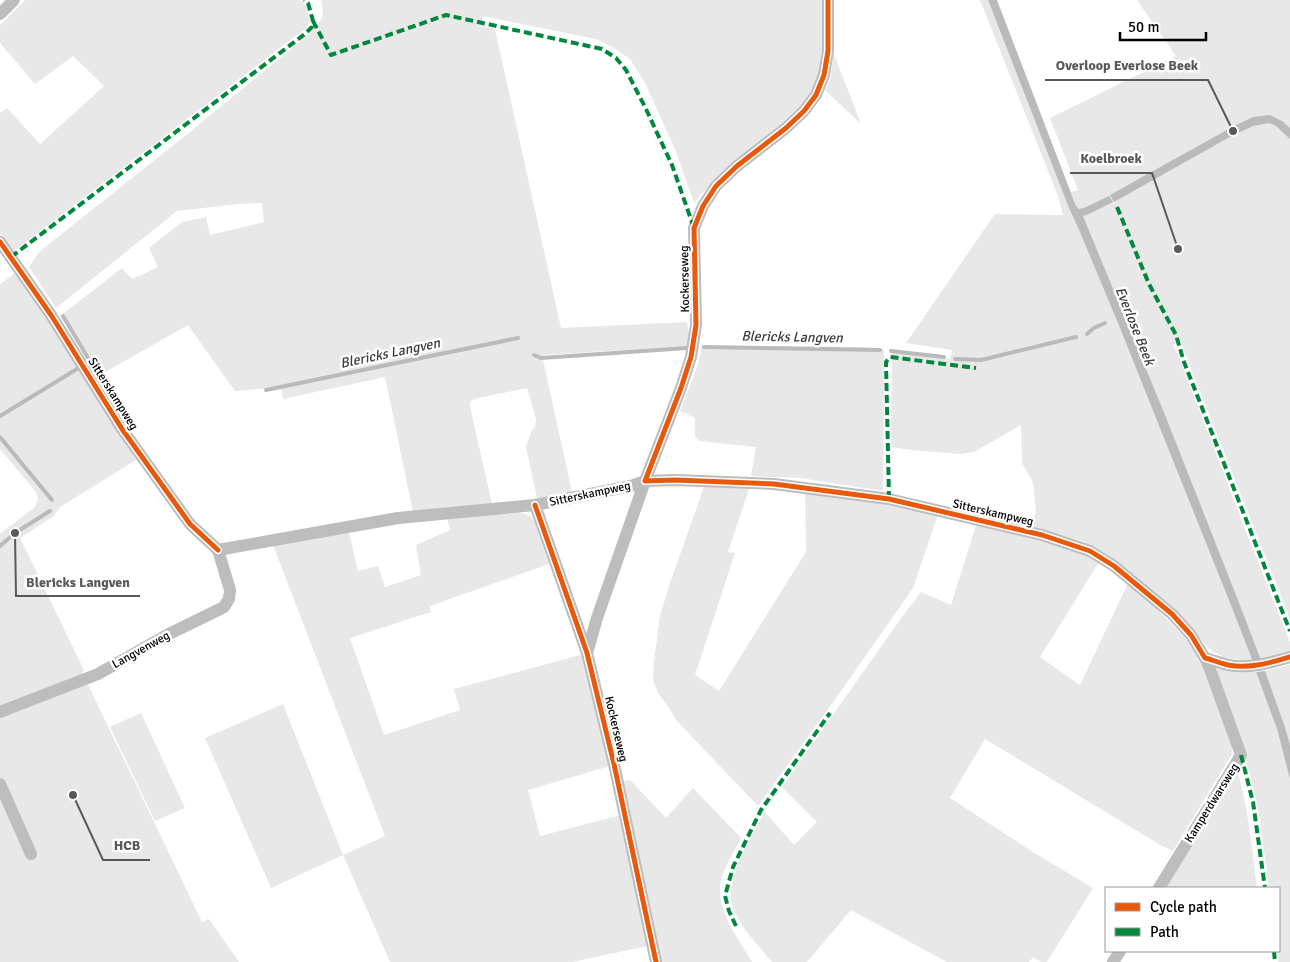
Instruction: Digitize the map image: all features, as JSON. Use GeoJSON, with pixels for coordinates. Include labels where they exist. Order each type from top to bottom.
{"type":"FeatureCollection","features":[{"type":"Feature","properties":{"kind":"street"},"geometry":{"type":"LineString","coordinates":[[0,14],[14,0]]}},
{"type":"Feature","properties":{"kind":"street","name":"Kockerseweg"},"geometry":{"type":"LineString","coordinates":[[587,653],[597,618],[645,481],[691,358],[696,325],[694,228],[703,206],[716,186],[737,166],[786,128],[804,111],[816,95],[824,75],[828,51],[828,0]]}},
{"type":"Feature","properties":{"kind":"street","name":"Sitterskampweg"},"geometry":{"type":"LineString","coordinates":[[0,242],[51,315],[128,436],[190,524],[218,550],[398,518],[535,506],[631,486],[645,481],[674,480],[774,484],[889,499],[1042,535],[1090,551],[1114,566],[1172,614],[1192,635],[1205,658]]}},
{"type":"Feature","properties":{"kind":"street","name":"Kockerseweg"},"geometry":{"type":"LineString","coordinates":[[535,506],[587,653],[614,764],[656,962]]}},
{"type":"Feature","properties":{"kind":"street","name":"Langvenweg"},"geometry":{"type":"LineString","coordinates":[[0,712],[98,674],[224,607],[230,599],[230,590],[218,550]]}},
{"type":"Feature","properties":{"kind":"street"},"geometry":{"type":"LineString","coordinates":[[1205,658],[1230,665],[1249,666],[1266,664],[1290,657]]}},
{"type":"Feature","properties":{"kind":"street","name":"Kamperdwarsweg"},"geometry":{"type":"LineString","coordinates":[[1160,887],[1241,755],[1205,658]]}},
{"type":"Feature","properties":{"kind":"street"},"geometry":{"type":"LineString","coordinates":[[0,784],[31,854]]}},
{"type":"Feature","properties":{"kind":"shaded area"},"geometry":{"type":"Polygon","coordinates":[[[25,0],[299,0],[306,5],[310,21],[306,28],[13,252],[0,233],[0,113],[7,108],[40,144],[104,86],[73,56],[35,84],[0,43],[0,25],[25,0]]]}},
{"type":"Feature","properties":{"kind":"shaded area"},"geometry":{"type":"Polygon","coordinates":[[[321,0],[824,0],[823,62],[814,90],[802,107],[731,165],[694,203],[675,149],[645,83],[630,59],[596,39],[482,16],[483,26],[495,29],[561,328],[687,322],[691,346],[542,355],[572,492],[537,498],[526,447],[531,432],[535,427],[536,419],[527,388],[474,399],[470,402],[492,504],[413,512],[385,377],[283,399],[281,387],[235,391],[188,325],[98,376],[60,316],[122,268],[132,279],[158,267],[149,248],[182,222],[206,217],[210,235],[264,222],[262,203],[177,211],[56,308],[29,267],[39,252],[308,35],[321,20],[323,12],[321,0]]]}},
{"type":"Feature","properties":{"kind":"shaded area"},"geometry":{"type":"Polygon","coordinates":[[[980,0],[988,0],[1070,210],[1075,202],[1071,192],[1078,190],[1050,118],[1176,56],[1137,0],[1290,0],[1290,619],[1180,340],[1173,345],[1290,642],[1290,651],[1261,660],[1106,273],[1097,272],[1253,662],[1225,658],[1212,651],[1165,601],[1105,554],[1082,541],[1032,527],[1036,511],[1033,482],[1022,463],[1021,425],[974,452],[960,454],[891,447],[892,351],[950,359],[952,350],[906,343],[995,214],[1063,215],[1058,196],[980,0]]]}},
{"type":"Feature","properties":{"kind":"shaded area"},"geometry":{"type":"Polygon","coordinates":[[[988,0],[997,0],[1076,206],[1079,209],[1084,208],[1109,196],[1113,202],[1083,216],[1165,415],[1261,660],[1253,662],[1120,328],[1069,208],[988,0]]]}},
{"type":"Feature","properties":{"kind":"shaded area"},"geometry":{"type":"Polygon","coordinates":[[[834,54],[861,124],[825,90],[830,80],[834,54]]]}},
{"type":"Feature","properties":{"kind":"shaded area"},"geometry":{"type":"Polygon","coordinates":[[[1270,115],[1282,121],[1290,128],[1290,139],[1276,126],[1269,123],[1253,126],[1114,202],[1110,195],[1234,126],[1253,117],[1270,115]]]}},
{"type":"Feature","properties":{"kind":"shaded area"},"geometry":{"type":"Polygon","coordinates":[[[18,271],[136,460],[60,507],[54,516],[20,538],[202,922],[209,919],[239,962],[0,962],[0,534],[35,507],[38,499],[36,492],[0,449],[0,284],[18,271]]]}},
{"type":"Feature","properties":{"kind":"shaded area"},"geometry":{"type":"Polygon","coordinates":[[[702,346],[863,347],[884,350],[883,491],[800,478],[751,476],[756,447],[699,441],[695,436],[695,418],[680,411],[698,365],[702,346]]]}},
{"type":"Feature","properties":{"kind":"shaded area"},"geometry":{"type":"Polygon","coordinates":[[[750,486],[728,552],[735,553],[695,675],[719,691],[806,552],[805,490],[939,511],[913,588],[758,806],[676,720],[658,693],[653,680],[660,616],[704,487],[750,486]]]}},
{"type":"Feature","properties":{"kind":"shaded area"},"geometry":{"type":"Polygon","coordinates":[[[513,511],[528,515],[534,520],[549,564],[430,606],[431,612],[350,638],[384,735],[460,710],[454,689],[584,654],[610,766],[528,790],[540,836],[621,815],[648,946],[572,962],[390,962],[343,855],[385,836],[273,545],[349,532],[358,571],[378,566],[385,587],[421,575],[416,545],[450,530],[447,518],[513,511]]]}},
{"type":"Feature","properties":{"kind":"shaded area"},"geometry":{"type":"Polygon","coordinates":[[[977,522],[1081,553],[1099,562],[1040,657],[1080,685],[1128,583],[1156,608],[1192,645],[1209,682],[1232,747],[1232,754],[1173,851],[985,739],[950,798],[1036,854],[1093,888],[1047,962],[1041,962],[1033,957],[1029,962],[947,962],[851,910],[807,962],[772,962],[743,926],[735,913],[731,901],[734,875],[745,847],[765,812],[794,845],[817,822],[782,787],[921,592],[951,605],[977,522]]]}},
{"type":"Feature","properties":{"kind":"shaded area"},"geometry":{"type":"Polygon","coordinates":[[[1290,665],[1290,745],[1265,671],[1290,665]]]}},
{"type":"Feature","properties":{"kind":"shaded area"},"geometry":{"type":"Polygon","coordinates":[[[1216,666],[1238,671],[1256,672],[1277,729],[1290,779],[1290,962],[1278,962],[1277,952],[1280,952],[1280,887],[1269,887],[1259,813],[1250,774],[1216,666]]]}},
{"type":"Feature","properties":{"kind":"shaded area"},"geometry":{"type":"Polygon","coordinates":[[[1265,671],[1290,745],[1290,779],[1277,729],[1256,672],[1265,671]]]}},
{"type":"Feature","properties":{"kind":"shaded area"},"geometry":{"type":"Polygon","coordinates":[[[283,704],[343,855],[271,888],[205,738],[283,704]]]}},
{"type":"Feature","properties":{"kind":"shaded area"},"geometry":{"type":"Polygon","coordinates":[[[141,713],[185,808],[155,821],[110,727],[141,713]]]}},
{"type":"Feature","properties":{"kind":"shaded area"},"geometry":{"type":"Polygon","coordinates":[[[1236,766],[1247,811],[1257,887],[1162,887],[1236,766]]]}},
{"type":"Feature","properties":{"kind":"shaded area"},"geometry":{"type":"Polygon","coordinates":[[[630,780],[666,818],[693,788],[741,838],[723,873],[720,897],[727,920],[752,962],[661,962],[624,781],[630,780]]]}},
{"type":"Feature","properties":{"kind":"waterway"},"geometry":{"type":"LineString","coordinates":[[63,316],[88,358]]}},
{"type":"Feature","properties":{"kind":"waterway","name":"Blericks Langven"},"geometry":{"type":"LineString","coordinates":[[1087,334],[1105,323]]}},
{"type":"Feature","properties":{"kind":"waterway","name":"Blericks Langven"},"geometry":{"type":"LineString","coordinates":[[955,359],[981,360],[1076,337]]}},
{"type":"Feature","properties":{"kind":"waterway","name":"Blericks Langven"},"geometry":{"type":"LineString","coordinates":[[266,390],[518,338]]}},
{"type":"Feature","properties":{"kind":"waterway","name":"Blericks Langven"},"geometry":{"type":"LineString","coordinates":[[704,347],[880,350]]}},
{"type":"Feature","properties":{"kind":"waterway","name":"Blericks Langven"},"geometry":{"type":"LineString","coordinates":[[534,355],[541,358],[687,348]]}},
{"type":"Feature","properties":{"kind":"waterway","name":"Blericks Langven"},"geometry":{"type":"LineString","coordinates":[[891,351],[944,357]]}},
{"type":"Feature","properties":{"kind":"waterway","name":"Blericks Langven"},"geometry":{"type":"LineString","coordinates":[[0,416],[77,369]]}},
{"type":"Feature","properties":{"kind":"waterway","name":"Blericks Langven"},"geometry":{"type":"LineString","coordinates":[[0,437],[52,500]]}},
{"type":"Feature","properties":{"kind":"waterway","name":"Blericks Langven"},"geometry":{"type":"LineString","coordinates":[[0,546],[15,533],[50,511]]}},
{"type":"Feature","properties":{"kind":"marked path"},"geometry":{"type":"LineString","coordinates":[[11,257],[305,34],[312,27],[313,21],[308,3],[304,0]]}},
{"type":"Feature","properties":{"kind":"marked path"},"geometry":{"type":"LineString","coordinates":[[313,21],[331,55],[446,15],[602,49],[616,58],[626,70],[672,165],[694,228]]}},
{"type":"Feature","properties":{"kind":"marked path"},"geometry":{"type":"LineString","coordinates":[[1117,207],[1149,284],[1176,335],[1184,362],[1290,631]]}},
{"type":"Feature","properties":{"kind":"marked path"},"geometry":{"type":"LineString","coordinates":[[889,499],[886,362],[890,357],[976,368]]}},
{"type":"Feature","properties":{"kind":"marked path"},"geometry":{"type":"LineString","coordinates":[[736,926],[725,896],[733,867],[761,810],[830,713]]}},
{"type":"Feature","properties":{"kind":"marked path"},"geometry":{"type":"LineString","coordinates":[[1241,755],[1253,802],[1265,887]]}},
{"type":"Feature","properties":{"kind":"marked path"},"geometry":{"type":"LineString","coordinates":[[1274,952],[1275,962]]}},
{"type":"Feature","properties":{"kind":"cycle path"},"geometry":{"type":"LineString","coordinates":[[828,0],[828,51],[824,75],[816,95],[804,111],[786,128],[737,166],[716,186],[703,206],[694,228],[696,325],[691,357],[645,481],[675,480],[774,484],[889,499],[1042,535],[1090,551],[1114,566],[1172,614],[1191,635],[1205,658],[1228,665],[1252,666],[1290,657]]}},
{"type":"Feature","properties":{"kind":"cycle path"},"geometry":{"type":"LineString","coordinates":[[0,242],[51,315],[122,429],[190,524],[218,550]]}},
{"type":"Feature","properties":{"kind":"cycle path"},"geometry":{"type":"LineString","coordinates":[[535,505],[587,653],[614,764],[656,962]]}},
{"type":"Feature","properties":{"kind":"place","name":"Overloop Everlose Beek"},"geometry":{"type":"Point","coordinates":[1233,131]}},
{"type":"Feature","properties":{"kind":"place","name":"Koelbroek"},"geometry":{"type":"Point","coordinates":[1178,249]}},
{"type":"Feature","properties":{"kind":"place","name":"Blericks Langven"},"geometry":{"type":"Point","coordinates":[15,533]}},
{"type":"Feature","properties":{"kind":"place","name":"HCB"},"geometry":{"type":"Point","coordinates":[73,795]}},
{"type":"Feature","properties":{"kind":"water label","name":"Everlose Beek"},"geometry":{"type":"Point","coordinates":[1135,326]}}]}
